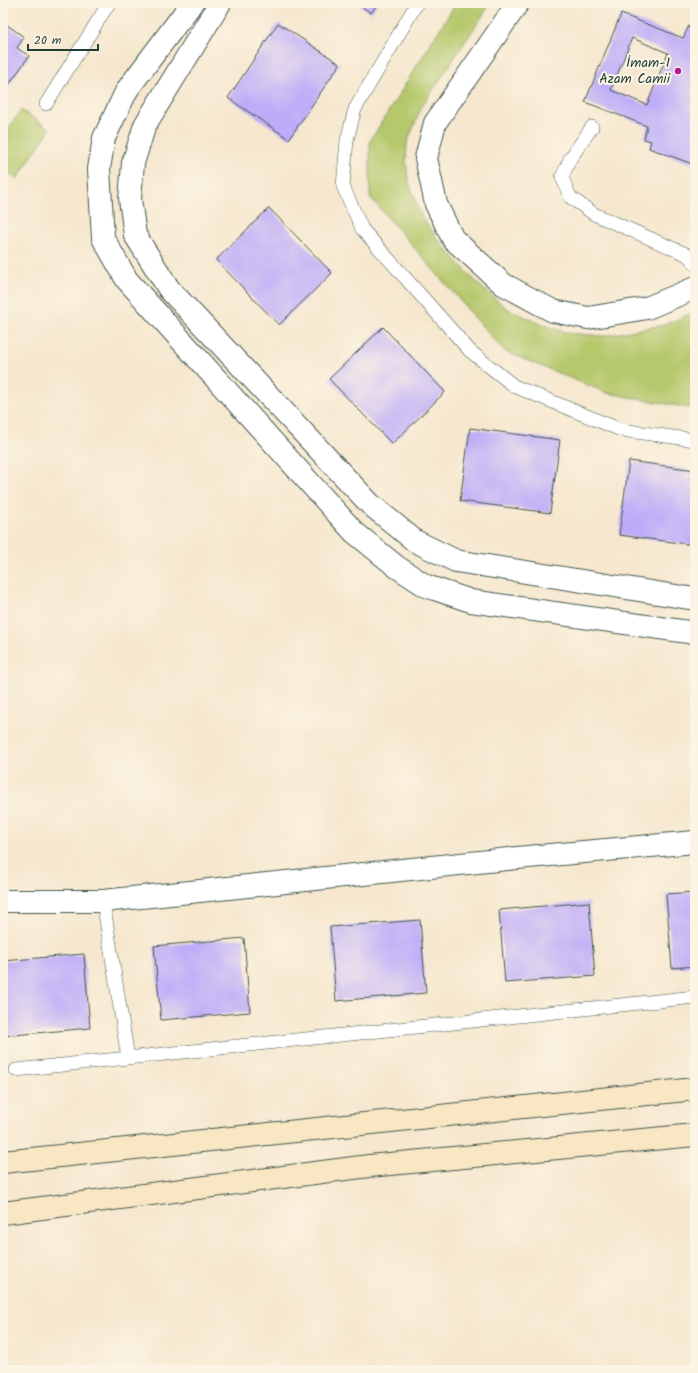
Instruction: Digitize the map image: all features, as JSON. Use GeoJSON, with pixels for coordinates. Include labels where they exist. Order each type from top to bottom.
{"type":"FeatureCollection","features":[{"type":"Feature","properties":{"kind":"main road"},"geometry":{"type":"LineString","coordinates":[[3,1162],[695,1089]]}},
{"type":"Feature","properties":{"kind":"main road"},"geometry":{"type":"LineString","coordinates":[[3,1213],[369,1166],[695,1135]]}},
{"type":"Feature","properties":{"kind":"street"},"geometry":{"type":"LineString","coordinates":[[192,3],[127,90],[104,138],[99,169],[103,238],[127,280],[354,532],[397,567],[426,586],[471,601],[695,634]]}},
{"type":"Feature","properties":{"kind":"street"},"geometry":{"type":"LineString","coordinates":[[220,3],[145,125],[133,163],[130,199],[136,235],[169,289],[370,504],[415,541],[456,561],[695,599]]}},
{"type":"Feature","properties":{"kind":"street"},"geometry":{"type":"LineString","coordinates":[[518,3],[435,123],[426,158],[436,204],[452,239],[503,284],[553,311],[588,318],[647,308],[695,288]]}},
{"type":"Feature","properties":{"kind":"street"},"geometry":{"type":"LineString","coordinates":[[3,901],[104,901],[517,858],[695,842]]}},
{"type":"Feature","properties":{"kind":"lane"},"geometry":{"type":"LineString","coordinates":[[46,104],[109,3]]}},
{"type":"Feature","properties":{"kind":"lane"},"geometry":{"type":"LineString","coordinates":[[417,3],[355,109],[347,140],[343,186],[362,229],[470,351],[514,386],[621,430],[695,440]]}},
{"type":"Feature","properties":{"kind":"lane"},"geometry":{"type":"LineString","coordinates":[[592,127],[570,159],[562,177],[570,197],[594,214],[688,255],[695,264]]}},
{"type":"Feature","properties":{"kind":"lane"},"geometry":{"type":"LineString","coordinates":[[104,901],[128,1058]]}},
{"type":"Feature","properties":{"kind":"lane"},"geometry":{"type":"LineString","coordinates":[[16,1070],[695,998]]}},
{"type":"Feature","properties":{"kind":"green space"},"geometry":{"type":"Polygon","coordinates":[[[456,3],[491,3],[421,108],[407,143],[406,162],[409,182],[422,218],[443,246],[479,285],[508,309],[539,323],[568,333],[603,336],[663,325],[695,312],[695,409],[607,393],[504,351],[370,197],[370,141],[456,3]]]}},
{"type":"Feature","properties":{"kind":"green space"},"geometry":{"type":"Polygon","coordinates":[[[21,110],[50,129],[17,179],[3,170],[3,137],[21,110]]]}},
{"type":"Feature","properties":{"kind":"building"},"geometry":{"type":"Polygon","coordinates":[[[356,3],[378,3],[371,13],[356,3]]]}},
{"type":"Feature","properties":{"kind":"building","name":"İmam-I Azam Camii"},"geometry":{"type":"Polygon","coordinates":[[[621,14],[683,38],[689,26],[695,29],[695,165],[649,148],[651,141],[644,139],[647,126],[585,102],[621,14]],[[632,38],[611,90],[647,105],[668,53],[632,38]]]}},
{"type":"Feature","properties":{"kind":"building"},"geometry":{"type":"Polygon","coordinates":[[[3,22],[24,37],[17,48],[29,56],[3,93],[3,22]]]}},
{"type":"Feature","properties":{"kind":"building"},"geometry":{"type":"Polygon","coordinates":[[[278,23],[340,64],[289,139],[228,98],[278,23]]]}},
{"type":"Feature","properties":{"kind":"building"},"geometry":{"type":"Polygon","coordinates":[[[269,208],[332,273],[279,325],[216,260],[269,208]]]}},
{"type":"Feature","properties":{"kind":"building"},"geometry":{"type":"Polygon","coordinates":[[[383,327],[445,392],[392,444],[329,379],[383,327]]]}},
{"type":"Feature","properties":{"kind":"building"},"geometry":{"type":"Polygon","coordinates":[[[470,428],[560,440],[550,513],[460,501],[470,428]]]}},
{"type":"Feature","properties":{"kind":"building"},"geometry":{"type":"Polygon","coordinates":[[[629,461],[695,470],[695,545],[619,535],[629,461]]]}},
{"type":"Feature","properties":{"kind":"building"},"geometry":{"type":"Polygon","coordinates":[[[695,892],[695,966],[672,968],[666,894],[695,892]]]}},
{"type":"Feature","properties":{"kind":"building"},"geometry":{"type":"Polygon","coordinates":[[[589,902],[595,976],[505,983],[499,910],[589,902]]]}},
{"type":"Feature","properties":{"kind":"building"},"geometry":{"type":"Polygon","coordinates":[[[420,920],[426,993],[336,1001],[330,927],[420,920]]]}},
{"type":"Feature","properties":{"kind":"building"},"geometry":{"type":"Polygon","coordinates":[[[244,938],[250,1012],[161,1020],[154,946],[244,938]]]}},
{"type":"Feature","properties":{"kind":"building"},"geometry":{"type":"Polygon","coordinates":[[[84,954],[90,1028],[3,1036],[3,961],[84,954]]]}},
{"type":"Feature","properties":{"kind":"place","name":"İmam-I Azam Camii"},"geometry":{"type":"Point","coordinates":[678,71]}}]}
